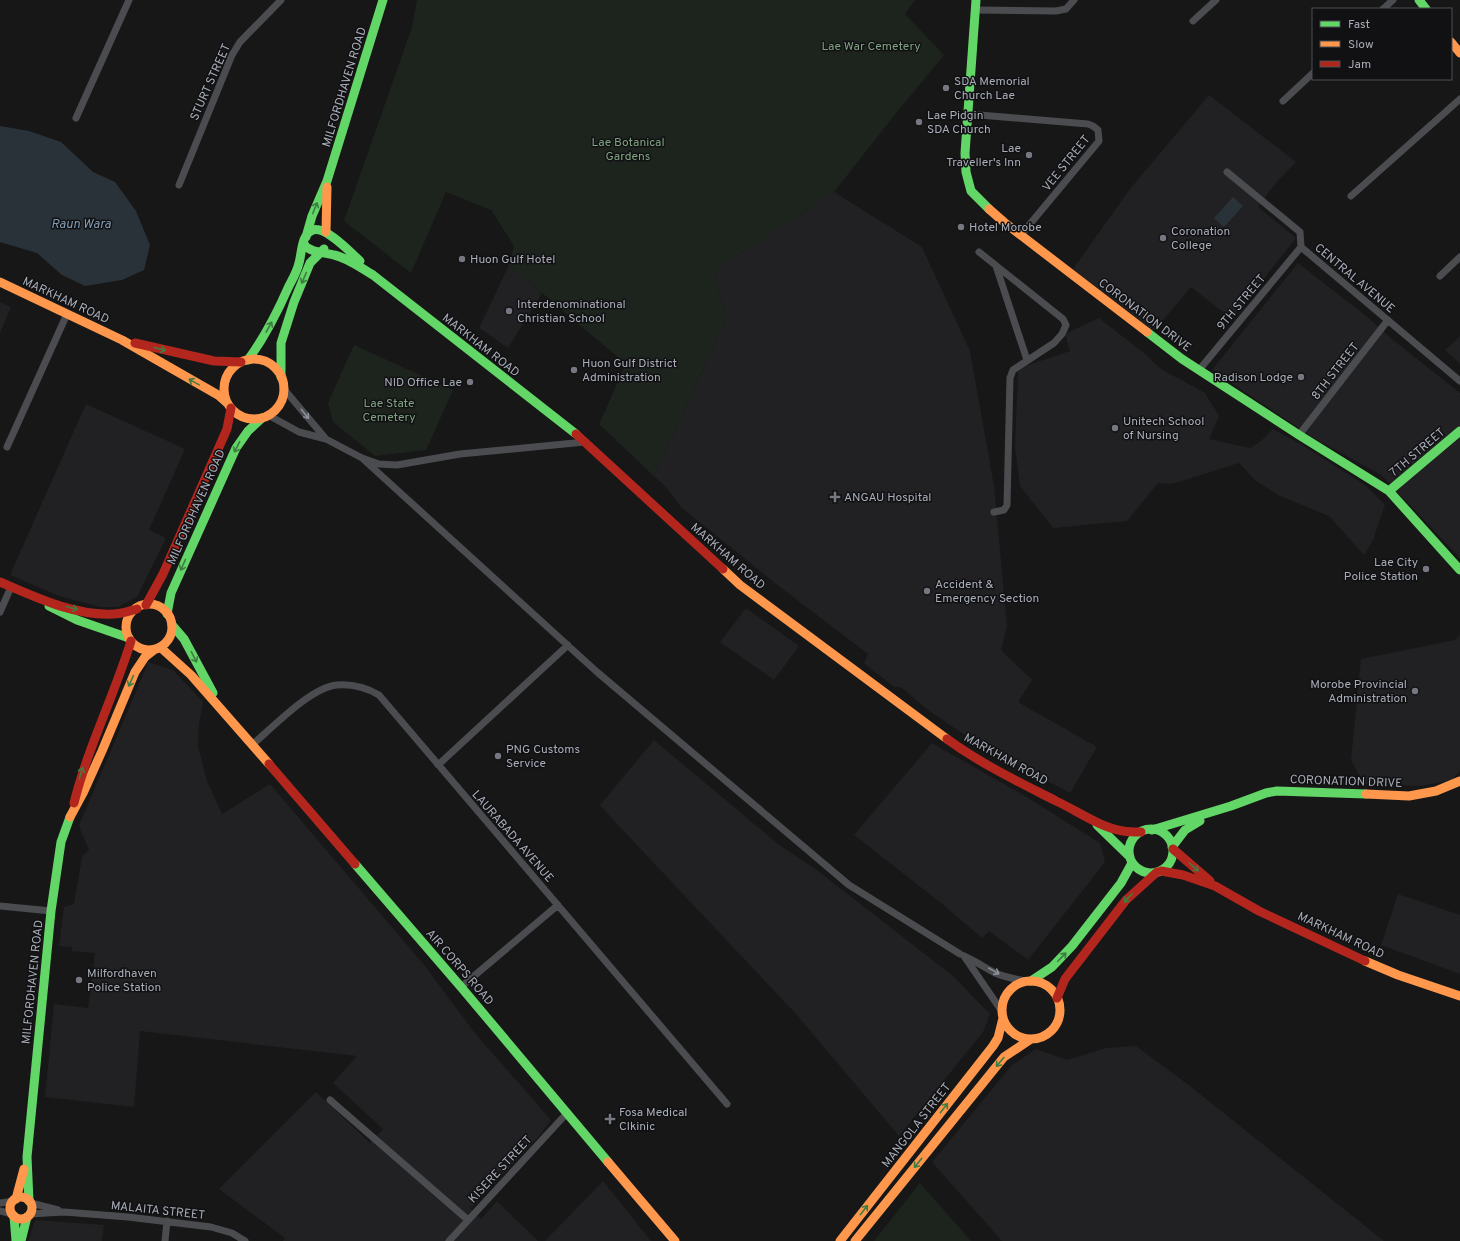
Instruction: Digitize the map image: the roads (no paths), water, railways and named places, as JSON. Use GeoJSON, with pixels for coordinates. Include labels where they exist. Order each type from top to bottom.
{"type":"FeatureCollection","features":[{"type":"Feature","properties":{"kind":"main road","name":"MILFORDHAVEN ROAD"},"geometry":{"type":"LineString","coordinates":[[244,361],[256,350],[280,308],[300,262],[304,240],[327,180],[383,0]]}},
{"type":"Feature","properties":{"kind":"main road","name":"CORONATION DRIVE"},"geometry":{"type":"LineString","coordinates":[[976,0],[965,153],[966,172],[971,191],[1020,236],[1199,370],[1389,491],[1460,570]]}},
{"type":"Feature","properties":{"kind":"main road"},"geometry":{"type":"LineString","coordinates":[[1419,0],[1425,8]]}},
{"type":"Feature","properties":{"kind":"main road"},"geometry":{"type":"LineString","coordinates":[[1452,43],[1460,54]]}},
{"type":"Feature","properties":{"kind":"main road","name":"MILFORDHAVEN ROAD"},"geometry":{"type":"LineString","coordinates":[[281,376],[281,343],[294,302],[310,263],[326,244],[327,180]]}},
{"type":"Feature","properties":{"kind":"main road"},"geometry":{"type":"LineString","coordinates":[[304,240],[311,231],[315,230],[326,232]]}},
{"type":"Feature","properties":{"kind":"main road","name":"MARKHAM ROAD"},"geometry":{"type":"LineString","coordinates":[[326,232],[359,260],[373,275]]}},
{"type":"Feature","properties":{"kind":"main road","name":"MARKHAM ROAD"},"geometry":{"type":"LineString","coordinates":[[304,240],[306,248],[330,253],[346,259],[373,275],[585,442],[740,585],[967,753],[1008,777],[1092,820],[1122,831],[1141,832]]}},
{"type":"Feature","properties":{"kind":"main road","name":"MARKHAM ROAD"},"geometry":{"type":"LineString","coordinates":[[0,282],[122,340],[214,393],[229,405]]}},
{"type":"Feature","properties":{"kind":"main road","name":"MARKHAM ROAD"},"geometry":{"type":"LineString","coordinates":[[122,340],[214,361],[244,361]]}},
{"type":"Feature","properties":{"kind":"main road"},"geometry":{"type":"LineString","coordinates":[[258,360],[267,363],[275,368],[281,376],[283,395],[279,404],[273,411],[256,419],[247,418],[238,414],[229,405],[224,394],[224,384],[227,375],[233,368],[244,361],[258,360]]}},
{"type":"Feature","properties":{"kind":"main road","name":"MILFORDHAVEN ROAD"},"geometry":{"type":"LineString","coordinates":[[146,605],[163,574],[227,429],[229,405]]}},
{"type":"Feature","properties":{"kind":"main road","name":"MILFORDHAVEN ROAD"},"geometry":{"type":"LineString","coordinates":[[168,614],[171,593],[236,448],[248,431],[265,416]]}},
{"type":"Feature","properties":{"kind":"main road","name":"7TH STREET"},"geometry":{"type":"LineString","coordinates":[[1389,491],[1460,431]]}},
{"type":"Feature","properties":{"kind":"main road"},"geometry":{"type":"LineString","coordinates":[[0,582],[60,605],[98,613],[114,614],[137,609],[146,605],[158,606],[168,614],[172,625],[171,634],[167,642],[157,649],[146,650],[139,648],[130,640],[66,616],[35,596]]}},
{"type":"Feature","properties":{"kind":"main road"},"geometry":{"type":"LineString","coordinates":[[130,640],[126,632],[126,624],[129,617],[137,609]]}},
{"type":"Feature","properties":{"kind":"main road","name":"AIR CORPS ROAD"},"geometry":{"type":"LineString","coordinates":[[172,625],[184,639],[223,711]]}},
{"type":"Feature","properties":{"kind":"main road","name":"MILFORDHAVEN ROAD"},"geometry":{"type":"LineString","coordinates":[[30,1202],[27,1157],[51,911],[61,842],[72,811],[76,790],[85,761],[121,670],[130,640]]}},
{"type":"Feature","properties":{"kind":"main road","name":"MILFORDHAVEN ROAD"},"geometry":{"type":"LineString","coordinates":[[72,811],[84,791],[135,672],[145,657],[157,649]]}},
{"type":"Feature","properties":{"kind":"main road","name":"AIR CORPS ROAD"},"geometry":{"type":"LineString","coordinates":[[157,649],[190,675],[223,711],[461,987],[675,1241]]}},
{"type":"Feature","properties":{"kind":"main road","name":"CORONATION DRIVE"},"geometry":{"type":"LineString","coordinates":[[1152,830],[1231,806],[1266,793],[1277,791],[1409,796],[1436,791],[1460,781]]}},
{"type":"Feature","properties":{"kind":"main road","name":"CORONATION DRIVE"},"geometry":{"type":"LineString","coordinates":[[1173,848],[1178,838],[1188,827],[1231,806]]}},
{"type":"Feature","properties":{"kind":"main road","name":"MARKHAM ROAD"},"geometry":{"type":"LineString","coordinates":[[1092,820],[1122,848],[1131,860]]}},
{"type":"Feature","properties":{"kind":"main road"},"geometry":{"type":"LineString","coordinates":[[1028,981],[1039,982],[1053,991],[1057,998],[1060,1011],[1055,1026],[1042,1036],[1031,1039],[1017,1035],[1010,1031],[1002,1014],[1003,1002],[1006,994],[1018,984],[1028,981],[1052,966],[1072,946],[1121,883],[1131,860],[1130,845],[1136,836],[1141,832],[1152,830],[1159,831],[1170,840],[1173,848],[1170,862],[1167,867],[1126,900],[1065,979],[1057,998]]}},
{"type":"Feature","properties":{"kind":"main road","name":"MARKHAM ROAD"},"geometry":{"type":"LineString","coordinates":[[1173,848],[1215,886]]}},
{"type":"Feature","properties":{"kind":"main road"},"geometry":{"type":"LineString","coordinates":[[1131,860],[1136,868],[1146,873],[1159,872]]}},
{"type":"Feature","properties":{"kind":"main road","name":"MARKHAM ROAD"},"geometry":{"type":"LineString","coordinates":[[1159,872],[1183,875],[1215,886],[1259,911],[1350,954],[1398,975],[1460,996]]}},
{"type":"Feature","properties":{"kind":"main road","name":"MANGOLA STREET"},"geometry":{"type":"LineString","coordinates":[[840,1241],[993,1046],[998,1038],[1002,1014]]}},
{"type":"Feature","properties":{"kind":"main road","name":"MANGOLA STREET"},"geometry":{"type":"LineString","coordinates":[[855,1241],[1004,1057],[1012,1050],[1031,1039]]}},
{"type":"Feature","properties":{"kind":"main road","name":"MILFORDHAVEN ROAD"},"geometry":{"type":"LineString","coordinates":[[15,1200],[27,1157]]}},
{"type":"Feature","properties":{"kind":"main road"},"geometry":{"type":"LineString","coordinates":[[16,1241],[13,1215],[10,1208],[15,1200],[23,1198],[30,1202],[32,1210],[21,1241]]}},
{"type":"Feature","properties":{"kind":"main road"},"geometry":{"type":"LineString","coordinates":[[13,1215],[19,1219],[29,1216]]}},
{"type":"Feature","properties":{"kind":"street"},"geometry":{"type":"LineString","coordinates":[[76,118],[129,0]]}},
{"type":"Feature","properties":{"kind":"street","name":"STURT STREET"},"geometry":{"type":"LineString","coordinates":[[179,184],[232,55],[240,42],[281,0]]}},
{"type":"Feature","properties":{"kind":"street"},"geometry":{"type":"LineString","coordinates":[[976,10],[1056,11],[1066,9],[1074,0]]}},
{"type":"Feature","properties":{"kind":"street"},"geometry":{"type":"LineString","coordinates":[[1193,21],[1216,0]]}},
{"type":"Feature","properties":{"kind":"street"},"geometry":{"type":"LineString","coordinates":[[1384,8],[1393,0]]}},
{"type":"Feature","properties":{"kind":"street"},"geometry":{"type":"LineString","coordinates":[[1283,101],[1312,74]]}},
{"type":"Feature","properties":{"kind":"street"},"geometry":{"type":"LineString","coordinates":[[1351,196],[1460,99]]}},
{"type":"Feature","properties":{"kind":"street","name":"VEE STREET"},"geometry":{"type":"LineString","coordinates":[[968,114],[1088,124],[1098,130],[1099,141],[1020,236]]}},
{"type":"Feature","properties":{"kind":"street","name":"CENTRAL AVENUE"},"geometry":{"type":"LineString","coordinates":[[1227,172],[1300,232],[1300,247],[1460,381]]}},
{"type":"Feature","properties":{"kind":"street","name":"9TH STREET"},"geometry":{"type":"LineString","coordinates":[[1199,370],[1300,247]]}},
{"type":"Feature","properties":{"kind":"street"},"geometry":{"type":"LineString","coordinates":[[979,252],[1063,319],[1066,325],[1062,334],[1054,343],[1026,360],[1013,370],[1010,378],[1008,505],[1004,510],[994,512]]}},
{"type":"Feature","properties":{"kind":"street"},"geometry":{"type":"LineString","coordinates":[[1440,276],[1460,257]]}},
{"type":"Feature","properties":{"kind":"street"},"geometry":{"type":"LineString","coordinates":[[996,266],[1026,360]]}},
{"type":"Feature","properties":{"kind":"street"},"geometry":{"type":"LineString","coordinates":[[7,446],[67,314]]}},
{"type":"Feature","properties":{"kind":"street","name":"8TH STREET"},"geometry":{"type":"LineString","coordinates":[[1299,435],[1388,320]]}},
{"type":"Feature","properties":{"kind":"street"},"geometry":{"type":"LineString","coordinates":[[283,388],[326,440]]}},
{"type":"Feature","properties":{"kind":"street"},"geometry":{"type":"LineString","coordinates":[[265,416],[299,432],[326,440],[362,458],[379,464],[397,465],[460,454],[585,442]]}},
{"type":"Feature","properties":{"kind":"street"},"geometry":{"type":"LineString","coordinates":[[362,458],[597,672],[849,885],[960,954]]}},
{"type":"Feature","properties":{"kind":"street"},"geometry":{"type":"LineString","coordinates":[[0,612],[11,587]]}},
{"type":"Feature","properties":{"kind":"street"},"geometry":{"type":"LineString","coordinates":[[438,765],[568,645]]}},
{"type":"Feature","properties":{"kind":"street","name":"LAURABADA AVENUE"},"geometry":{"type":"LineString","coordinates":[[252,745],[302,702],[319,690],[337,685],[369,690],[379,696],[727,1104]]}},
{"type":"Feature","properties":{"kind":"street"},"geometry":{"type":"LineString","coordinates":[[461,987],[558,905]]}},
{"type":"Feature","properties":{"kind":"street"},"geometry":{"type":"LineString","coordinates":[[0,906],[51,911]]}},
{"type":"Feature","properties":{"kind":"street"},"geometry":{"type":"LineString","coordinates":[[1002,1014],[964,956],[1005,977],[1028,981]]}},
{"type":"Feature","properties":{"kind":"street"},"geometry":{"type":"LineString","coordinates":[[330,1100],[468,1220]]}},
{"type":"Feature","properties":{"kind":"street","name":"KISERE STREET"},"geometry":{"type":"LineString","coordinates":[[449,1241],[567,1113]]}},
{"type":"Feature","properties":{"kind":"street"},"geometry":{"type":"LineString","coordinates":[[0,1203],[15,1200]]}},
{"type":"Feature","properties":{"kind":"street","name":"MALAITA STREET"},"geometry":{"type":"LineString","coordinates":[[30,1202],[64,1212],[167,1221],[211,1227],[232,1233],[245,1241]]}},
{"type":"Feature","properties":{"kind":"street"},"geometry":{"type":"LineString","coordinates":[[0,1211],[13,1215]]}},
{"type":"Feature","properties":{"kind":"street","name":"MALAITA STREET"},"geometry":{"type":"LineString","coordinates":[[29,1216],[64,1212]]}},
{"type":"Feature","properties":{"kind":"street"},"geometry":{"type":"LineString","coordinates":[[165,1241],[167,1221]]}},
{"type":"Feature","properties":{"kind":"water","name":"Raun Wara"},"geometry":{"type":"Polygon","coordinates":[[[0,126],[29,131],[61,142],[93,172],[115,182],[136,211],[150,245],[144,270],[122,280],[85,286],[62,275],[37,253],[0,242],[0,126]]]}},
{"type":"Feature","properties":{"kind":"water"},"geometry":{"type":"Polygon","coordinates":[[[1233,197],[1243,206],[1224,227],[1214,218],[1233,197]]]}},
{"type":"Feature","properties":{"kind":"place","name":"SDA Memorial Church Lae"},"geometry":{"type":"Point","coordinates":[946,88]}},
{"type":"Feature","properties":{"kind":"place","name":"Lae Pidgin SDA Church"},"geometry":{"type":"Point","coordinates":[919,122]}},
{"type":"Feature","properties":{"kind":"place","name":"Lae Traveller's Inn"},"geometry":{"type":"Point","coordinates":[1029,155]}},
{"type":"Feature","properties":{"kind":"place","name":"Hotel Morobe"},"geometry":{"type":"Point","coordinates":[961,227]}},
{"type":"Feature","properties":{"kind":"place","name":"Coronation College"},"geometry":{"type":"Point","coordinates":[1163,238]}},
{"type":"Feature","properties":{"kind":"place","name":"Huon Gulf Hotel"},"geometry":{"type":"Point","coordinates":[462,259]}},
{"type":"Feature","properties":{"kind":"place","name":"Interdenominational Christian School"},"geometry":{"type":"Point","coordinates":[509,311]}},
{"type":"Feature","properties":{"kind":"place","name":"Huon Gulf District Administration"},"geometry":{"type":"Point","coordinates":[574,370]}},
{"type":"Feature","properties":{"kind":"place","name":"Radison Lodge"},"geometry":{"type":"Point","coordinates":[1301,377]}},
{"type":"Feature","properties":{"kind":"place","name":"NID Office Lae"},"geometry":{"type":"Point","coordinates":[470,382]}},
{"type":"Feature","properties":{"kind":"place","name":"Unitech School of Nursing"},"geometry":{"type":"Point","coordinates":[1115,428]}},
{"type":"Feature","properties":{"kind":"place","name":"ANGAU Hospital"},"geometry":{"type":"Point","coordinates":[835,497]}},
{"type":"Feature","properties":{"kind":"place","name":"Lae City Police Station"},"geometry":{"type":"Point","coordinates":[1426,569]}},
{"type":"Feature","properties":{"kind":"place","name":"Accident & Emergency Section"},"geometry":{"type":"Point","coordinates":[927,591]}},
{"type":"Feature","properties":{"kind":"place","name":"Morobe Provincial Administration"},"geometry":{"type":"Point","coordinates":[1415,691]}},
{"type":"Feature","properties":{"kind":"place","name":"PNG Customs Service"},"geometry":{"type":"Point","coordinates":[498,756]}},
{"type":"Feature","properties":{"kind":"place","name":"Milfordhaven Police Station"},"geometry":{"type":"Point","coordinates":[79,980]}},
{"type":"Feature","properties":{"kind":"place","name":"Fosa Medical Clkinic"},"geometry":{"type":"Point","coordinates":[610,1119]}},
{"type":"Feature","properties":{"kind":"park label","name":"Lae War Cemetery"},"geometry":{"type":"Point","coordinates":[871,46]}},
{"type":"Feature","properties":{"kind":"park label","name":"Lae Botanical Gardens"},"geometry":{"type":"Point","coordinates":[628,149]}},
{"type":"Feature","properties":{"kind":"park label","name":"Lae State Cemetery"},"geometry":{"type":"Point","coordinates":[389,410]}}]}
